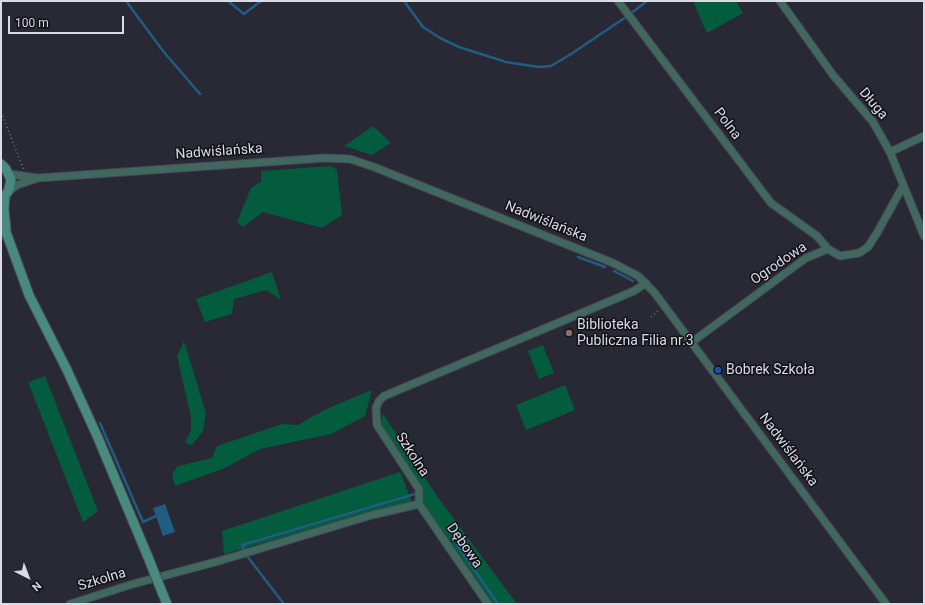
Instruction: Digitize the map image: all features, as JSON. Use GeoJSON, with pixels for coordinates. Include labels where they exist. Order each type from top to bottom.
{"type":"FeatureCollection","features":[{"type":"Feature","properties":{"kind":"main road"},"geometry":{"type":"LineString","coordinates":[[1,164],[10,174],[10,186],[4,195],[6,232]]}},
{"type":"Feature","properties":{"kind":"main road"},"geometry":{"type":"LineString","coordinates":[[1,223],[6,232],[29,295],[67,370],[95,432],[168,604]]}},
{"type":"Feature","properties":{"kind":"street","name":"Polna"},"geometry":{"type":"LineString","coordinates":[[618,1],[771,203],[817,236],[828,249]]}},
{"type":"Feature","properties":{"kind":"street","name":"Długa"},"geometry":{"type":"LineString","coordinates":[[780,1],[833,75],[874,122],[890,152],[924,236]]}},
{"type":"Feature","properties":{"kind":"street"},"geometry":{"type":"LineString","coordinates":[[890,152],[924,136]]}},
{"type":"Feature","properties":{"kind":"street","name":"Nadwiślańska"},"geometry":{"type":"LineString","coordinates":[[10,174],[38,178],[324,158],[350,159],[381,170],[630,271],[646,283],[692,342],[886,604]]}},
{"type":"Feature","properties":{"kind":"street","name":"Nadwiślańska"},"geometry":{"type":"LineString","coordinates":[[4,195],[23,183],[38,178]]}},
{"type":"Feature","properties":{"kind":"street","name":"Ogrodowa"},"geometry":{"type":"LineString","coordinates":[[692,342],[806,258],[828,249],[840,256],[859,253],[868,247],[903,186]]}},
{"type":"Feature","properties":{"kind":"street","name":"Szkolna"},"geometry":{"type":"LineString","coordinates":[[70,604],[133,584],[219,561],[372,515],[419,504],[419,490],[377,425],[376,408],[379,401],[384,396],[634,290],[646,283]]}},
{"type":"Feature","properties":{"kind":"street","name":"Dębowa"},"geometry":{"type":"LineString","coordinates":[[419,504],[488,604]]}},
{"type":"Feature","properties":{"kind":"path"},"geometry":{"type":"LineString","coordinates":[[1,112],[24,171]]}},
{"type":"Feature","properties":{"kind":"path"},"geometry":{"type":"LineString","coordinates":[[650,317],[657,312]]}},
{"type":"Feature","properties":{"kind":"green space"},"geometry":{"type":"Polygon","coordinates":[[[693,1],[736,1],[743,13],[707,33],[693,1]]]}},
{"type":"Feature","properties":{"kind":"green space"},"geometry":{"type":"Polygon","coordinates":[[[373,126],[391,143],[372,155],[344,146],[373,126]]]}},
{"type":"Feature","properties":{"kind":"green space"},"geometry":{"type":"Polygon","coordinates":[[[331,166],[337,170],[342,215],[322,228],[263,212],[243,227],[237,222],[251,188],[261,182],[261,171],[331,166]]]}},
{"type":"Feature","properties":{"kind":"green space"},"geometry":{"type":"Polygon","coordinates":[[[272,272],[281,300],[266,290],[234,299],[232,314],[205,322],[196,299],[272,272]]]}},
{"type":"Feature","properties":{"kind":"green space"},"geometry":{"type":"Polygon","coordinates":[[[184,341],[206,413],[203,431],[192,445],[185,443],[191,431],[191,417],[177,356],[184,341]]]}},
{"type":"Feature","properties":{"kind":"green space"},"geometry":{"type":"Polygon","coordinates":[[[543,345],[554,373],[539,379],[528,351],[543,345]]]}},
{"type":"Feature","properties":{"kind":"green space"},"geometry":{"type":"Polygon","coordinates":[[[45,376],[98,511],[83,522],[28,382],[45,376]]]}},
{"type":"Feature","properties":{"kind":"green space"},"geometry":{"type":"Polygon","coordinates":[[[565,385],[575,410],[526,430],[516,405],[565,385]]]}},
{"type":"Feature","properties":{"kind":"green space"},"geometry":{"type":"Polygon","coordinates":[[[372,390],[365,416],[331,434],[260,449],[225,468],[175,486],[172,474],[178,466],[212,458],[217,446],[282,424],[298,425],[326,409],[372,390]]]}},
{"type":"Feature","properties":{"kind":"green space"},"geometry":{"type":"Polygon","coordinates":[[[383,414],[439,499],[517,604],[492,604],[422,504],[422,489],[380,423],[383,414]]]}},
{"type":"Feature","properties":{"kind":"green space"},"geometry":{"type":"Polygon","coordinates":[[[400,472],[412,502],[371,512],[224,554],[222,531],[400,472]]]}},
{"type":"Feature","properties":{"kind":"water"},"geometry":{"type":"Polygon","coordinates":[[[165,504],[175,532],[163,536],[153,508],[165,504]]]}},
{"type":"Feature","properties":{"kind":"waterway"},"geometry":{"type":"LineString","coordinates":[[126,1],[163,51],[200,94]]}},
{"type":"Feature","properties":{"kind":"waterway"},"geometry":{"type":"LineString","coordinates":[[228,1],[244,14],[261,1]]}},
{"type":"Feature","properties":{"kind":"waterway"},"geometry":{"type":"LineString","coordinates":[[404,1],[423,27],[440,38],[459,47],[506,62],[539,67],[551,66],[571,54],[647,1]]}},
{"type":"Feature","properties":{"kind":"waterway"},"geometry":{"type":"LineString","coordinates":[[578,257],[605,267]]}},
{"type":"Feature","properties":{"kind":"waterway"},"geometry":{"type":"LineString","coordinates":[[614,271],[633,281]]}},
{"type":"Feature","properties":{"kind":"waterway"},"geometry":{"type":"LineString","coordinates":[[100,423],[143,522],[156,516]]}},
{"type":"Feature","properties":{"kind":"waterway"},"geometry":{"type":"LineString","coordinates":[[244,550],[242,545],[415,494]]}},
{"type":"Feature","properties":{"kind":"waterway"},"geometry":{"type":"LineString","coordinates":[[457,545],[498,604]]}},
{"type":"Feature","properties":{"kind":"waterway"},"geometry":{"type":"LineString","coordinates":[[247,556],[284,604]]}},
{"type":"Feature","properties":{"kind":"place","name":"Biblioteka Publiczna Filia nr.3"},"geometry":{"type":"Point","coordinates":[569,333]}},
{"type":"Feature","properties":{"kind":"place","name":"Bobrek Szkoła"},"geometry":{"type":"Point","coordinates":[718,370]}}]}
